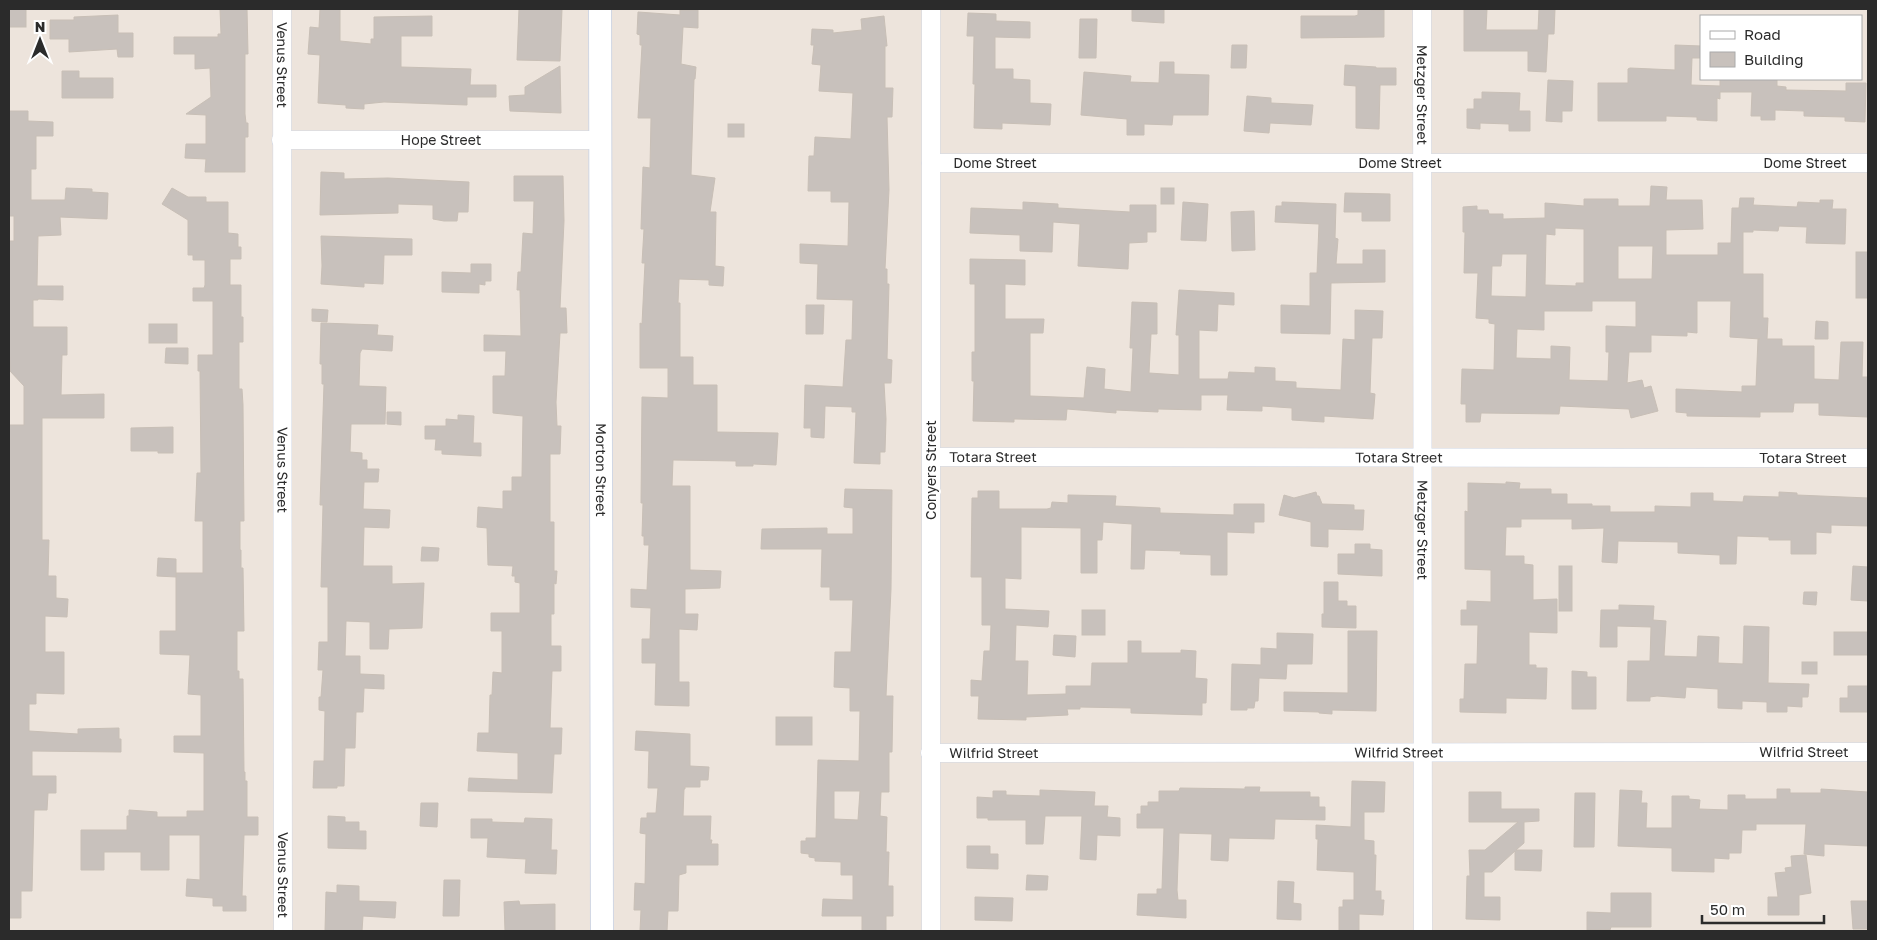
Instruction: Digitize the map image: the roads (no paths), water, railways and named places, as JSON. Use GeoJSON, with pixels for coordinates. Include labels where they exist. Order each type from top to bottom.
{"type":"FeatureCollection","features":[{"type":"Feature","properties":{"kind":"street","name":"Venus Street"},"geometry":{"type":"LineString","coordinates":[[282,9],[283,931]]}},
{"type":"Feature","properties":{"kind":"street","name":"Morton Street"},"geometry":{"type":"LineString","coordinates":[[600,9],[602,931]]}},
{"type":"Feature","properties":{"kind":"street","name":"Conyers Street"},"geometry":{"type":"LineString","coordinates":[[931,9],[931,931]]}},
{"type":"Feature","properties":{"kind":"street","name":"Metzger Street"},"geometry":{"type":"LineString","coordinates":[[1422,9],[1423,931]]}},
{"type":"Feature","properties":{"kind":"street","name":"Hope Street"},"geometry":{"type":"LineString","coordinates":[[281,140],[601,140]]}},
{"type":"Feature","properties":{"kind":"street","name":"Dome Street"},"geometry":{"type":"LineString","coordinates":[[931,163],[1868,163]]}},
{"type":"Feature","properties":{"kind":"street","name":"Totara Street"},"geometry":{"type":"LineString","coordinates":[[931,457],[1866,458]]}},
{"type":"Feature","properties":{"kind":"street","name":"Wilfrid Street"},"geometry":{"type":"LineString","coordinates":[[930,753],[1868,752]]}}]}
